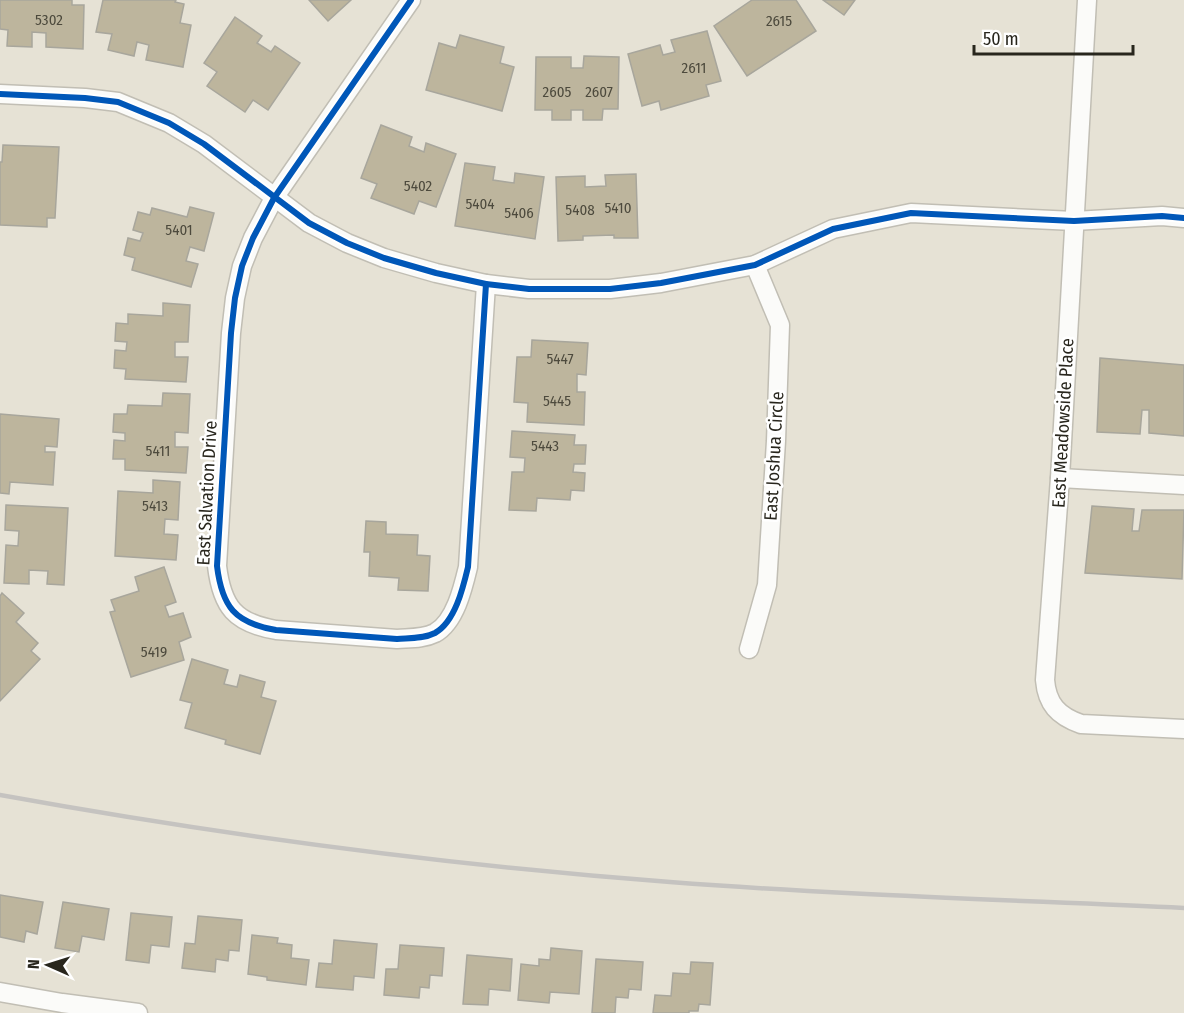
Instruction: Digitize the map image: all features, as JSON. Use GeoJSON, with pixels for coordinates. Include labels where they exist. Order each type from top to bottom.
{"type":"FeatureCollection","features":[{"type":"Feature","properties":{"kind":"street","name":"East Salvation Drive"},"geometry":{"type":"LineString","coordinates":[[411,0],[274,198],[253,238],[242,266],[231,333],[217,566],[220,588],[226,603],[238,617],[257,627],[276,630],[417,638],[436,633],[453,614],[468,567],[486,284]]}},
{"type":"Feature","properties":{"kind":"street","name":"East Meadowside Place"},"geometry":{"type":"LineString","coordinates":[[1087,0],[1060,478],[1045,680],[1046,695],[1057,711],[1068,720],[1081,724],[1184,729]]}},
{"type":"Feature","properties":{"kind":"street"},"geometry":{"type":"LineString","coordinates":[[0,94],[118,102],[169,123],[204,144],[309,223],[347,243],[384,258],[436,273],[486,284],[529,289],[610,289],[662,283],[755,266],[833,229],[911,213],[1074,221],[1162,216],[1184,218]]}},
{"type":"Feature","properties":{"kind":"street","name":"East Joshua Circle"},"geometry":{"type":"LineString","coordinates":[[750,650],[767,585],[780,325],[755,266]]}},
{"type":"Feature","properties":{"kind":"street"},"geometry":{"type":"LineString","coordinates":[[1060,478],[1184,485]]}},
{"type":"Feature","properties":{"kind":"street"},"geometry":{"type":"LineString","coordinates":[[0,992],[138,1013]]}},
{"type":"Feature","properties":{"kind":"building"},"geometry":{"type":"Polygon","coordinates":[[[0,0],[72,0],[72,5],[84,5],[83,49],[46,47],[46,33],[32,32],[32,47],[7,46],[8,30],[0,29],[0,0]]]}},
{"type":"Feature","properties":{"kind":"building"},"geometry":{"type":"Polygon","coordinates":[[[103,0],[176,0],[175,2],[184,4],[180,23],[191,25],[183,67],[146,60],[149,45],[137,42],[134,56],[108,50],[112,34],[96,32],[103,0]]]}},
{"type":"Feature","properties":{"kind":"building"},"geometry":{"type":"Polygon","coordinates":[[[309,0],[351,0],[328,21],[309,0]]]}},
{"type":"Feature","properties":{"kind":"building"},"geometry":{"type":"Polygon","coordinates":[[[752,0],[796,0],[816,31],[747,76],[714,26],[752,0]]]}},
{"type":"Feature","properties":{"kind":"building"},"geometry":{"type":"Polygon","coordinates":[[[823,0],[855,0],[844,15],[823,0]]]}},
{"type":"Feature","properties":{"kind":"building"},"geometry":{"type":"Polygon","coordinates":[[[235,17],[262,36],[257,43],[271,52],[275,46],[300,63],[268,110],[253,100],[245,112],[207,86],[217,72],[204,63],[235,17]]]}},
{"type":"Feature","properties":{"kind":"building"},"geometry":{"type":"Polygon","coordinates":[[[707,31],[721,81],[706,85],[709,96],[661,110],[659,101],[642,106],[628,54],[660,45],[663,55],[675,52],[671,40],[707,31]]]}},
{"type":"Feature","properties":{"kind":"building"},"geometry":{"type":"Polygon","coordinates":[[[460,35],[504,47],[500,63],[514,67],[502,111],[426,90],[439,43],[456,48],[460,35]]]}},
{"type":"Feature","properties":{"kind":"building"},"geometry":{"type":"Polygon","coordinates":[[[584,56],[619,57],[618,109],[603,109],[602,120],[583,120],[583,110],[571,110],[571,120],[552,120],[552,110],[535,110],[536,57],[571,57],[571,68],[583,68],[584,56]]]}},
{"type":"Feature","properties":{"kind":"building"},"geometry":{"type":"Polygon","coordinates":[[[381,125],[412,137],[409,146],[424,152],[426,143],[456,154],[436,207],[419,201],[414,214],[371,198],[377,184],[361,178],[381,125]]]}},
{"type":"Feature","properties":{"kind":"building"},"geometry":{"type":"Polygon","coordinates":[[[3,145],[59,147],[55,218],[47,218],[47,227],[0,225],[0,162],[2,162],[3,145]]]}},
{"type":"Feature","properties":{"kind":"building"},"geometry":{"type":"Polygon","coordinates":[[[465,163],[495,167],[493,180],[514,183],[515,173],[544,177],[535,239],[455,226],[465,163]]]}},
{"type":"Feature","properties":{"kind":"building"},"geometry":{"type":"Polygon","coordinates":[[[636,174],[638,238],[614,238],[614,235],[583,236],[583,240],[558,241],[556,177],[585,176],[585,187],[606,186],[605,175],[636,174]]]}},
{"type":"Feature","properties":{"kind":"building"},"geometry":{"type":"Polygon","coordinates":[[[190,207],[214,213],[204,251],[190,247],[186,261],[198,264],[191,287],[132,270],[135,258],[124,255],[128,238],[140,241],[143,233],[133,230],[138,212],[150,215],[152,208],[187,217],[190,207]]]}},
{"type":"Feature","properties":{"kind":"building"},"geometry":{"type":"Polygon","coordinates":[[[163,303],[190,305],[188,342],[175,342],[175,357],[188,357],[186,382],[125,379],[126,369],[114,368],[115,350],[126,351],[127,342],[115,341],[116,323],[128,324],[128,314],[163,316],[163,303]]]}},
{"type":"Feature","properties":{"kind":"building"},"geometry":{"type":"Polygon","coordinates":[[[532,340],[588,343],[586,375],[577,374],[577,392],[585,392],[584,425],[527,422],[528,403],[514,402],[517,357],[531,357],[532,340]]]}},
{"type":"Feature","properties":{"kind":"building"},"geometry":{"type":"Polygon","coordinates":[[[1100,358],[1184,365],[1184,436],[1149,433],[1149,410],[1142,410],[1140,434],[1097,432],[1100,358]]]}},
{"type":"Feature","properties":{"kind":"building"},"geometry":{"type":"Polygon","coordinates":[[[163,393],[190,394],[188,433],[175,432],[175,447],[188,447],[186,473],[125,470],[125,459],[113,459],[114,440],[125,441],[125,433],[113,432],[114,414],[127,414],[128,405],[162,406],[163,393]]]}},
{"type":"Feature","properties":{"kind":"building"},"geometry":{"type":"Polygon","coordinates":[[[0,414],[59,419],[57,447],[45,446],[45,452],[55,452],[53,485],[10,482],[9,494],[0,493],[0,414]]]}},
{"type":"Feature","properties":{"kind":"building"},"geometry":{"type":"Polygon","coordinates":[[[512,431],[575,435],[574,445],[586,445],[585,464],[574,464],[573,472],[585,473],[584,491],[571,490],[570,500],[537,498],[536,511],[509,510],[512,472],[524,472],[525,458],[510,457],[512,431]]]}},
{"type":"Feature","properties":{"kind":"building"},"geometry":{"type":"Polygon","coordinates":[[[153,480],[180,482],[178,520],[165,519],[164,534],[178,535],[176,560],[115,556],[118,491],[153,493],[153,480]]]}},
{"type":"Feature","properties":{"kind":"building"},"geometry":{"type":"Polygon","coordinates":[[[6,505],[68,508],[64,585],[47,584],[48,571],[29,570],[29,584],[4,583],[6,545],[18,546],[19,531],[5,530],[6,505]]]}},
{"type":"Feature","properties":{"kind":"building"},"geometry":{"type":"Polygon","coordinates":[[[1092,506],[1134,509],[1132,531],[1139,531],[1142,510],[1184,510],[1182,579],[1085,573],[1092,506]]]}},
{"type":"Feature","properties":{"kind":"building"},"geometry":{"type":"Polygon","coordinates":[[[366,521],[386,522],[386,534],[418,535],[417,555],[430,556],[428,591],[398,590],[399,578],[369,576],[370,552],[364,552],[366,521]]]}},
{"type":"Feature","properties":{"kind":"building"},"geometry":{"type":"Polygon","coordinates":[[[164,567],[176,602],[165,606],[169,617],[183,613],[191,637],[179,642],[184,660],[131,677],[110,612],[115,611],[111,600],[139,591],[135,577],[164,567]]]}},
{"type":"Feature","properties":{"kind":"building"},"geometry":{"type":"Polygon","coordinates":[[[2,593],[24,613],[16,622],[38,643],[31,651],[40,659],[0,701],[0,596],[2,593]]]}},
{"type":"Feature","properties":{"kind":"building"},"geometry":{"type":"Polygon","coordinates":[[[192,659],[228,670],[224,684],[237,687],[240,675],[265,682],[261,697],[276,701],[260,754],[225,744],[226,740],[185,728],[192,703],[180,700],[192,659]]]}},
{"type":"Feature","properties":{"kind":"building"},"geometry":{"type":"Polygon","coordinates":[[[0,895],[43,902],[37,934],[26,931],[24,942],[0,937],[0,895]]]}},
{"type":"Feature","properties":{"kind":"building"},"geometry":{"type":"Polygon","coordinates":[[[63,902],[109,909],[104,940],[82,936],[79,952],[55,948],[63,902]]]}},
{"type":"Feature","properties":{"kind":"building"},"geometry":{"type":"Polygon","coordinates":[[[131,913],[172,917],[169,947],[151,945],[149,963],[126,960],[131,913]]]}},
{"type":"Feature","properties":{"kind":"building"},"geometry":{"type":"Polygon","coordinates":[[[198,916],[242,920],[239,951],[229,950],[228,961],[216,959],[215,972],[182,968],[185,943],[195,944],[198,916]]]}},
{"type":"Feature","properties":{"kind":"building"},"geometry":{"type":"Polygon","coordinates":[[[252,935],[278,938],[277,943],[292,945],[291,958],[309,960],[306,985],[267,980],[267,977],[248,974],[252,935]]]}},
{"type":"Feature","properties":{"kind":"building"},"geometry":{"type":"Polygon","coordinates":[[[334,940],[377,944],[374,978],[354,976],[353,990],[316,987],[319,963],[332,964],[334,940]]]}},
{"type":"Feature","properties":{"kind":"building"},"geometry":{"type":"Polygon","coordinates":[[[400,945],[444,948],[442,976],[430,975],[429,988],[420,987],[419,998],[384,995],[386,969],[398,969],[400,945]]]}},
{"type":"Feature","properties":{"kind":"building"},"geometry":{"type":"Polygon","coordinates":[[[551,948],[582,951],[579,994],[550,992],[549,1003],[518,1000],[521,964],[539,966],[539,959],[550,960],[551,948]]]}},
{"type":"Feature","properties":{"kind":"building"},"geometry":{"type":"Polygon","coordinates":[[[467,955],[512,959],[510,991],[489,989],[488,1005],[463,1004],[467,955]]]}},
{"type":"Feature","properties":{"kind":"building"},"geometry":{"type":"Polygon","coordinates":[[[596,959],[643,962],[641,990],[629,989],[628,998],[616,997],[615,1013],[592,1013],[596,959]]]}},
{"type":"Feature","properties":{"kind":"building"},"geometry":{"type":"Polygon","coordinates":[[[691,962],[713,963],[710,1005],[699,1004],[698,1011],[689,1011],[689,1013],[653,1013],[655,995],[671,996],[673,973],[690,974],[691,962]]]}},
{"type":"Feature","properties":{"kind":"railway"},"geometry":{"type":"LineString","coordinates":[[0,795],[250,836],[502,867],[670,882],[798,890],[1184,908]]}},
{"type":"Feature","properties":{"kind":"cycle path"},"geometry":{"type":"LineString","coordinates":[[411,0],[274,198],[253,238],[242,266],[231,333],[217,566],[223,592],[233,611],[250,623],[276,630],[397,639],[430,635],[442,628],[448,621],[457,604],[468,567],[486,284]]}},
{"type":"Feature","properties":{"kind":"cycle path"},"geometry":{"type":"LineString","coordinates":[[0,94],[118,102],[169,123],[204,144],[309,223],[347,243],[384,258],[436,273],[486,284],[529,289],[610,289],[661,283],[755,265],[833,229],[911,213],[1074,221],[1162,216],[1184,218]]}}]}
